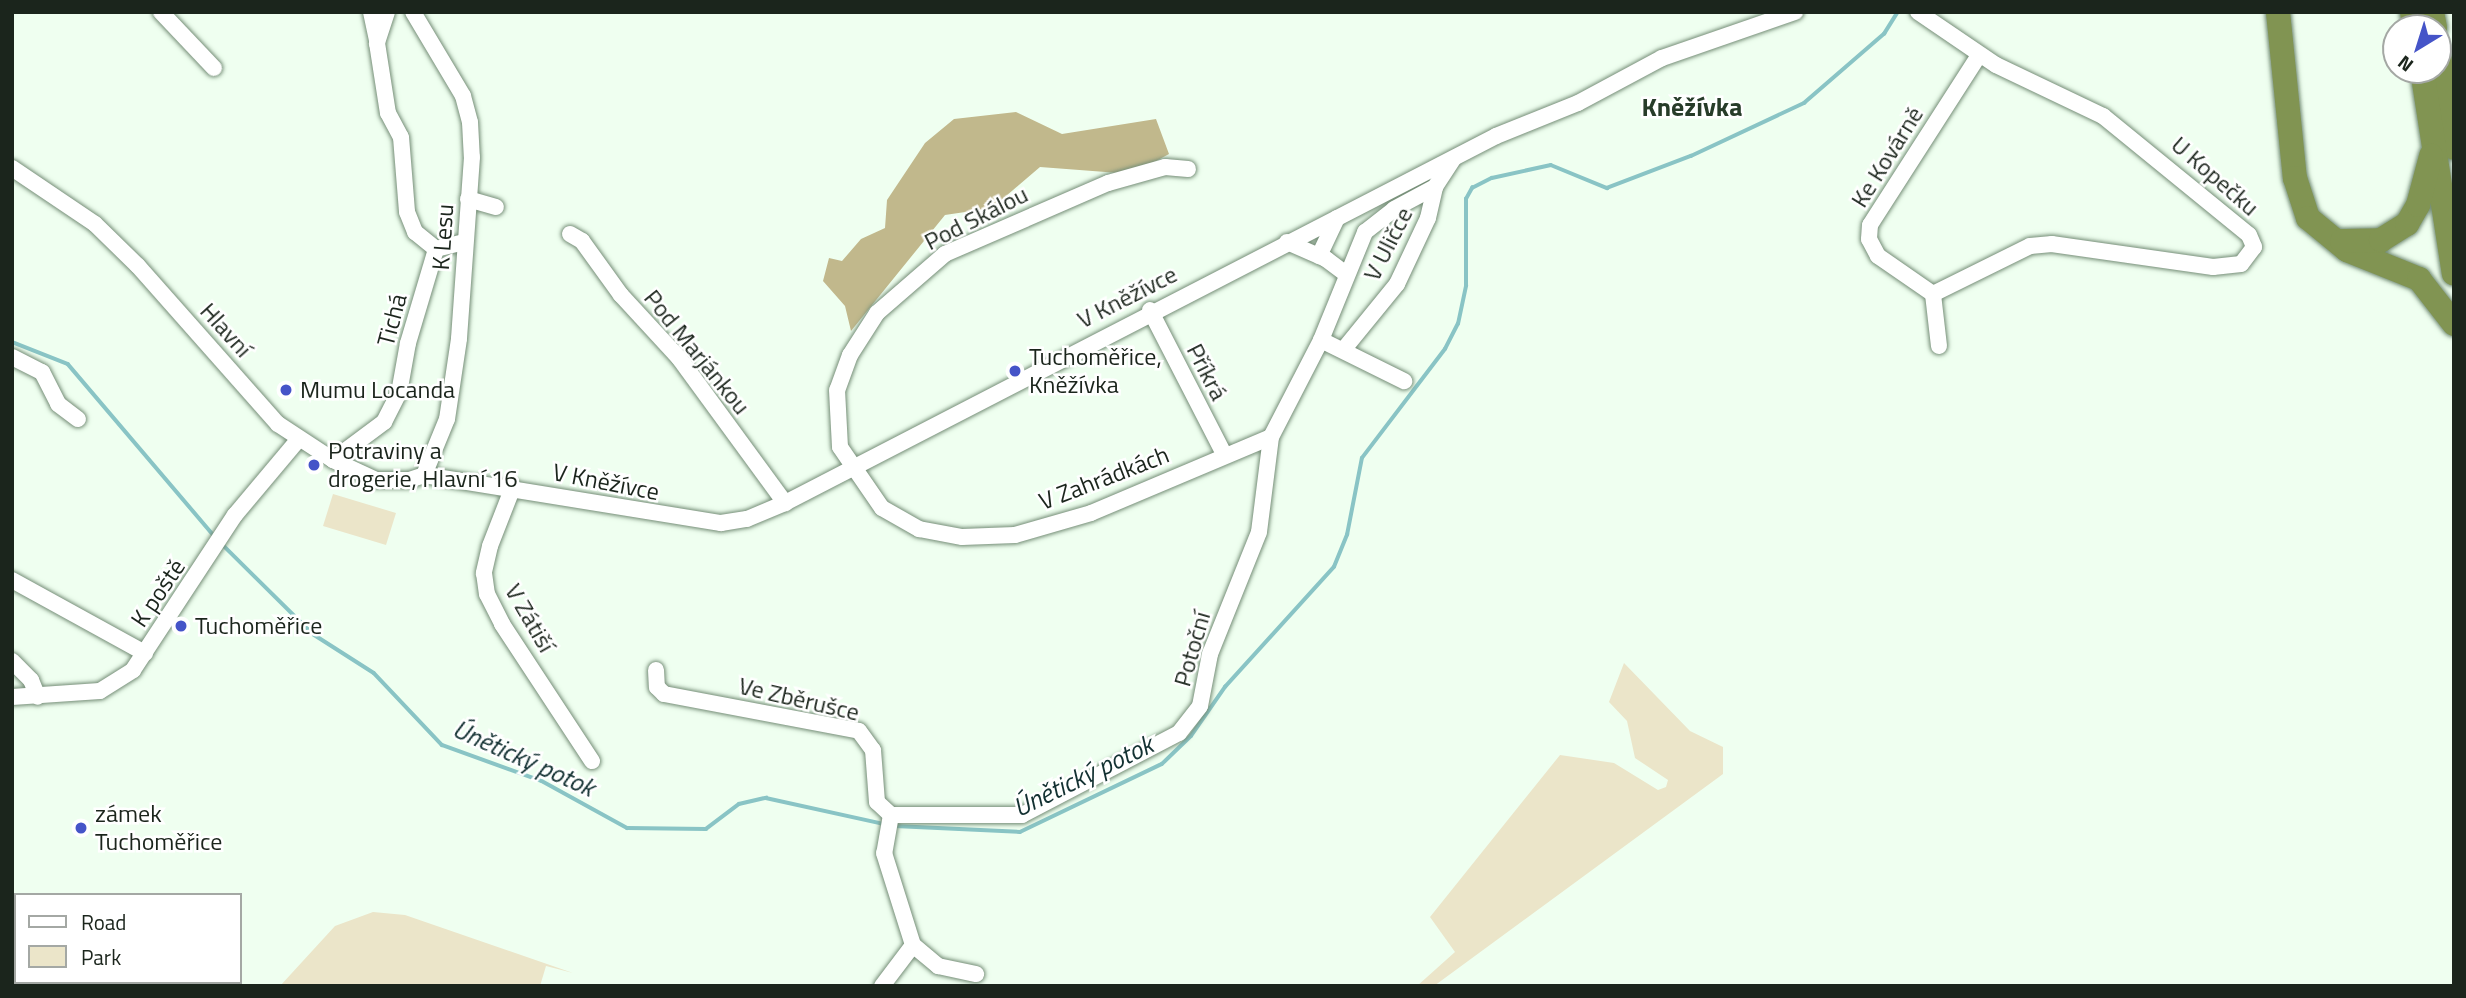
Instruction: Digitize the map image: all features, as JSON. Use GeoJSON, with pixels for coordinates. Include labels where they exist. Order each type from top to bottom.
{"type":"FeatureCollection","features":[{"type":"Feature","properties":{"kind":"highway"},"geometry":{"type":"LineString","coordinates":[[2278,12],[2295,178],[2308,218],[2322,233],[2347,250],[2419,279],[2454,324]]}},
{"type":"Feature","properties":{"kind":"highway"},"geometry":{"type":"LineString","coordinates":[[2445,100],[2454,58]]}},
{"type":"Feature","properties":{"kind":"highway"},"geometry":{"type":"LineString","coordinates":[[2322,233],[2362,243],[2381,240],[2400,229],[2418,205],[2444,147],[2426,84]]}},
{"type":"Feature","properties":{"kind":"highway"},"geometry":{"type":"LineString","coordinates":[[2443,84],[2444,147],[2454,274]]}},
{"type":"Feature","properties":{"kind":"street"},"geometry":{"type":"LineString","coordinates":[[161,12],[214,68]]}},
{"type":"Feature","properties":{"kind":"street"},"geometry":{"type":"LineString","coordinates":[[371,12],[388,113],[401,138],[407,212],[415,232],[436,249],[464,242]]}},
{"type":"Feature","properties":{"kind":"street"},"geometry":{"type":"LineString","coordinates":[[377,43],[387,12]]}},
{"type":"Feature","properties":{"kind":"street","name":"K Lesu"},"geometry":{"type":"LineString","coordinates":[[413,12],[463,96],[470,122],[459,339],[447,419],[424,475]]}},
{"type":"Feature","properties":{"kind":"street","name":"V Kněžívce"},"geometry":{"type":"LineString","coordinates":[[424,475],[708,523],[747,519],[785,503],[1150,310],[1454,157],[1578,103],[1662,58],[1795,12]]}},
{"type":"Feature","properties":{"kind":"street","name":"U Kopečku"},"geometry":{"type":"LineString","coordinates":[[1919,12],[1979,55],[2103,116],[2249,235],[2254,247],[2241,264],[2213,267],[2052,244],[2030,246],[1933,294]]}},
{"type":"Feature","properties":{"kind":"street","name":"Ke Kovárně"},"geometry":{"type":"LineString","coordinates":[[1933,294],[1878,256],[1868,239],[1870,225],[1979,55]]}},
{"type":"Feature","properties":{"kind":"street"},"geometry":{"type":"LineString","coordinates":[[1270,437],[1321,340],[1347,275],[1373,223],[1435,187],[1454,157]]}},
{"type":"Feature","properties":{"kind":"street","name":"Pod Skálou"},"geometry":{"type":"LineString","coordinates":[[851,466],[839,447],[837,390],[864,330],[906,287],[945,254],[1038,210],[1165,167],[1188,169]]}},
{"type":"Feature","properties":{"kind":"street","name":"Hlavní"},"geometry":{"type":"LineString","coordinates":[[12,168],[95,224],[298,440],[376,480],[409,480],[424,475]]}},
{"type":"Feature","properties":{"kind":"street","name":"V Uličce"},"geometry":{"type":"LineString","coordinates":[[1343,349],[1397,284],[1428,218],[1435,187]]}},
{"type":"Feature","properties":{"kind":"street"},"geometry":{"type":"LineString","coordinates":[[468,199],[496,207]]}},
{"type":"Feature","properties":{"kind":"street"},"geometry":{"type":"LineString","coordinates":[[1319,256],[1337,218]]}},
{"type":"Feature","properties":{"kind":"street","name":"Pod Marjánkou"},"geometry":{"type":"LineString","coordinates":[[570,234],[582,241],[621,295],[672,350],[785,503]]}},
{"type":"Feature","properties":{"kind":"street"},"geometry":{"type":"LineString","coordinates":[[1287,242],[1319,256],[1347,275]]}},
{"type":"Feature","properties":{"kind":"street","name":"Tichá"},"geometry":{"type":"LineString","coordinates":[[333,460],[384,422],[399,393],[408,342],[436,249]]}},
{"type":"Feature","properties":{"kind":"street"},"geometry":{"type":"LineString","coordinates":[[1933,294],[1938,345]]}},
{"type":"Feature","properties":{"kind":"street","name":"Příkrá"},"geometry":{"type":"LineString","coordinates":[[1150,310],[1224,454]]}},
{"type":"Feature","properties":{"kind":"street"},"geometry":{"type":"LineString","coordinates":[[1321,340],[1404,381]]}},
{"type":"Feature","properties":{"kind":"street"},"geometry":{"type":"LineString","coordinates":[[12,357],[42,372],[58,404],[78,419]]}},
{"type":"Feature","properties":{"kind":"street","name":"V Zahrádkách"},"geometry":{"type":"LineString","coordinates":[[851,466],[868,494],[898,519],[940,535],[962,537],[1015,534],[1091,513],[1224,454],[1270,437]]}},
{"type":"Feature","properties":{"kind":"street","name":"Potoční"},"geometry":{"type":"LineString","coordinates":[[888,823],[1022,815],[1179,733],[1200,706],[1210,654],[1259,531],[1270,437]]}},
{"type":"Feature","properties":{"kind":"street","name":"K poště"},"geometry":{"type":"LineString","coordinates":[[12,698],[100,691],[133,670],[235,515],[298,440]]}},
{"type":"Feature","properties":{"kind":"street","name":"V Zátiší"},"geometry":{"type":"LineString","coordinates":[[513,488],[490,546],[484,572],[487,594],[502,624],[592,761]]}},
{"type":"Feature","properties":{"kind":"street"},"geometry":{"type":"LineString","coordinates":[[12,580],[145,653]]}},
{"type":"Feature","properties":{"kind":"street"},"geometry":{"type":"LineString","coordinates":[[12,661],[31,680],[38,697]]}},
{"type":"Feature","properties":{"kind":"street","name":"Ve Zběrušce"},"geometry":{"type":"LineString","coordinates":[[656,670],[657,687],[664,694],[859,731],[873,750],[877,802],[888,823]]}},
{"type":"Feature","properties":{"kind":"street"},"geometry":{"type":"LineString","coordinates":[[888,823],[884,853],[913,945],[938,967],[976,974]]}},
{"type":"Feature","properties":{"kind":"street"},"geometry":{"type":"LineString","coordinates":[[882,986],[913,945]]}},
{"type":"Feature","properties":{"kind":"green space"},"geometry":{"type":"Polygon","coordinates":[[[333,494],[396,513],[386,545],[323,526],[333,494]]]}},
{"type":"Feature","properties":{"kind":"green space"},"geometry":{"type":"Polygon","coordinates":[[[1624,663],[1690,731],[1723,747],[1723,774],[1434,986],[1417,986],[1455,952],[1430,917],[1560,755],[1614,763],[1658,790],[1666,787],[1668,780],[1635,758],[1627,721],[1609,702],[1624,663]]]}},
{"type":"Feature","properties":{"kind":"green space"},"geometry":{"type":"Polygon","coordinates":[[[373,912],[405,915],[573,973],[546,966],[540,986],[280,986],[335,926],[373,912]]]}},
{"type":"Feature","properties":{"kind":"shaded area"},"geometry":{"type":"Polygon","coordinates":[[[1016,112],[1062,134],[1156,119],[1169,154],[1132,174],[1040,167],[992,208],[945,215],[851,331],[845,306],[823,281],[829,258],[842,261],[861,239],[885,228],[887,200],[925,143],[954,119],[1016,112]]]}},
{"type":"Feature","properties":{"kind":"waterway","name":"Únětický potok"},"geometry":{"type":"LineString","coordinates":[[895,826],[1020,832],[1162,764],[1191,736],[1225,687],[1334,567],[1347,535],[1362,458],[1445,349],[1458,324],[1466,286],[1466,199],[1472,188],[1492,178],[1551,165],[1607,188],[1691,156],[1804,103],[1884,34],[1898,12]]}},
{"type":"Feature","properties":{"kind":"waterway","name":"Únětický potok"},"geometry":{"type":"LineString","coordinates":[[12,342],[68,364],[216,538]]}},
{"type":"Feature","properties":{"kind":"waterway","name":"Únětický potok"},"geometry":{"type":"LineString","coordinates":[[221,543],[313,634],[374,673],[442,745],[542,781],[627,828],[706,829],[739,804],[766,798],[884,824]]}},
{"type":"Feature","properties":{"kind":"place","name":"Tuchoměřice, Kněžívka"},"geometry":{"type":"Point","coordinates":[1015,371]}},
{"type":"Feature","properties":{"kind":"place","name":"Mumu Locanda"},"geometry":{"type":"Point","coordinates":[286,390]}},
{"type":"Feature","properties":{"kind":"place","name":"Potraviny a drogerie, Hlavní 16"},"geometry":{"type":"Point","coordinates":[314,465]}},
{"type":"Feature","properties":{"kind":"place","name":"Tuchoměřice"},"geometry":{"type":"Point","coordinates":[181,626]}},
{"type":"Feature","properties":{"kind":"place","name":"zámek Tuchoměřice"},"geometry":{"type":"Point","coordinates":[81,828]}},
{"type":"Feature","properties":{"kind":"district","name":"Kněžívka"},"geometry":{"type":"Point","coordinates":[1692,107]}}]}
